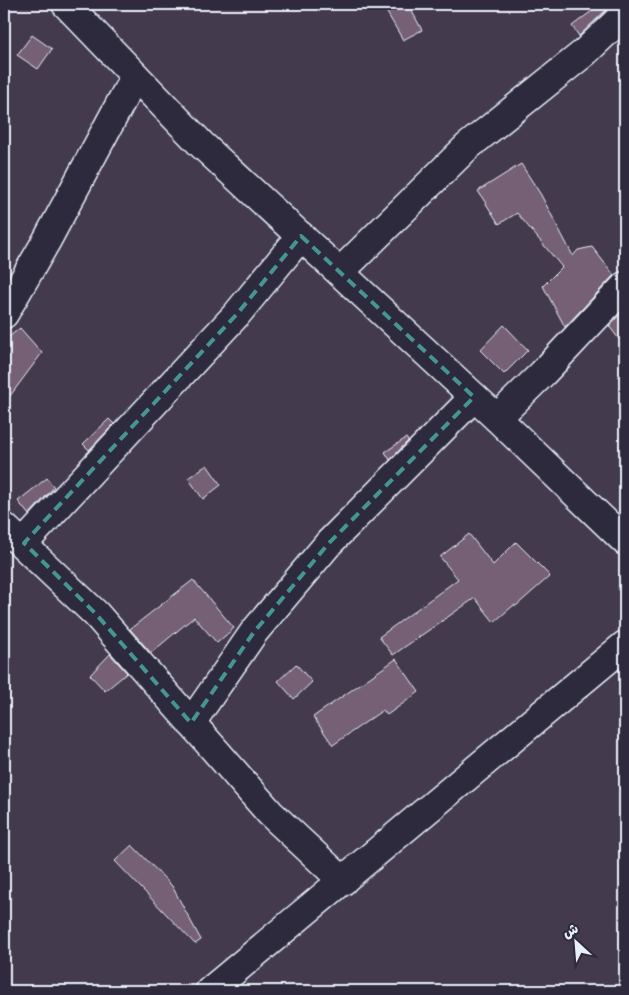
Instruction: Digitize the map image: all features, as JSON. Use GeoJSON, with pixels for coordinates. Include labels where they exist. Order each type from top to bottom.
{"type":"FeatureCollection","features":[{"type":"Feature","properties":{"kind":"street"},"geometry":{"type":"LineString","coordinates":[[66,4],[201,144],[474,396],[625,541]]}},
{"type":"Feature","properties":{"kind":"street"},"geometry":{"type":"LineString","coordinates":[[340,272],[467,147],[584,53],[625,14]]}},
{"type":"Feature","properties":{"kind":"street"},"geometry":{"type":"LineString","coordinates":[[4,314],[47,240],[135,76]]}},
{"type":"Feature","properties":{"kind":"street"},"geometry":{"type":"LineString","coordinates":[[302,236],[238,314],[14,535],[96,614],[270,813],[343,881]]}},
{"type":"Feature","properties":{"kind":"street"},"geometry":{"type":"LineString","coordinates":[[497,418],[543,373],[625,286]]}},
{"type":"Feature","properties":{"kind":"street"},"geometry":{"type":"LineString","coordinates":[[191,723],[254,632],[329,543],[474,396]]}},
{"type":"Feature","properties":{"kind":"street"},"geometry":{"type":"LineString","coordinates":[[210,991],[625,645]]}},
{"type":"Feature","properties":{"kind":"highlighted area"},"geometry":{"type":"Polygon","coordinates":[[[301,236],[474,397],[329,543],[254,632],[191,723],[96,614],[24,543],[237,314],[301,236]]]}},
{"type":"Feature","properties":{"kind":"building"},"geometry":{"type":"Polygon","coordinates":[[[382,4],[408,4],[422,30],[403,40],[382,4]]]}},
{"type":"Feature","properties":{"kind":"building"},"geometry":{"type":"Polygon","coordinates":[[[601,4],[607,9],[579,36],[572,26],[601,4]]]}},
{"type":"Feature","properties":{"kind":"building"},"geometry":{"type":"Polygon","coordinates":[[[32,35],[52,49],[38,69],[17,55],[32,35]]]}},
{"type":"Feature","properties":{"kind":"building"},"geometry":{"type":"Polygon","coordinates":[[[521,164],[541,195],[573,256],[578,250],[592,247],[614,275],[565,327],[543,286],[562,267],[517,213],[499,224],[478,191],[521,164]]]}},
{"type":"Feature","properties":{"kind":"building"},"geometry":{"type":"Polygon","coordinates":[[[625,309],[625,347],[609,326],[625,309]]]}},
{"type":"Feature","properties":{"kind":"building"},"geometry":{"type":"Polygon","coordinates":[[[504,325],[528,350],[504,374],[480,350],[504,325]]]}},
{"type":"Feature","properties":{"kind":"building"},"geometry":{"type":"Polygon","coordinates":[[[20,328],[42,353],[4,404],[4,341],[20,328]]]}},
{"type":"Feature","properties":{"kind":"building"},"geometry":{"type":"Polygon","coordinates":[[[109,419],[114,424],[89,450],[83,444],[109,419]]]}},
{"type":"Feature","properties":{"kind":"building"},"geometry":{"type":"Polygon","coordinates":[[[406,438],[408,441],[390,460],[385,452],[406,438]]]}},
{"type":"Feature","properties":{"kind":"building"},"geometry":{"type":"Polygon","coordinates":[[[207,465],[221,485],[203,499],[188,478],[207,465]]]}},
{"type":"Feature","properties":{"kind":"building"},"geometry":{"type":"Polygon","coordinates":[[[47,478],[54,487],[29,515],[18,501],[47,478]]]}},
{"type":"Feature","properties":{"kind":"building"},"geometry":{"type":"Polygon","coordinates":[[[469,534],[493,565],[516,542],[550,576],[516,606],[514,605],[494,622],[475,598],[393,655],[379,637],[458,579],[440,557],[469,534]]]}},
{"type":"Feature","properties":{"kind":"building"},"geometry":{"type":"Polygon","coordinates":[[[193,580],[234,628],[217,643],[194,617],[151,653],[130,629],[193,580]]]}},
{"type":"Feature","properties":{"kind":"building"},"geometry":{"type":"Polygon","coordinates":[[[110,654],[127,673],[105,691],[90,675],[110,654]]]}},
{"type":"Feature","properties":{"kind":"building"},"geometry":{"type":"Polygon","coordinates":[[[396,659],[419,692],[387,715],[383,710],[333,745],[313,717],[396,659]]]}},
{"type":"Feature","properties":{"kind":"building"},"geometry":{"type":"Polygon","coordinates":[[[296,664],[312,682],[294,699],[278,681],[296,664]]]}},
{"type":"Feature","properties":{"kind":"building"},"geometry":{"type":"Polygon","coordinates":[[[132,845],[172,886],[201,940],[195,944],[115,861],[132,845]]]}}]}
